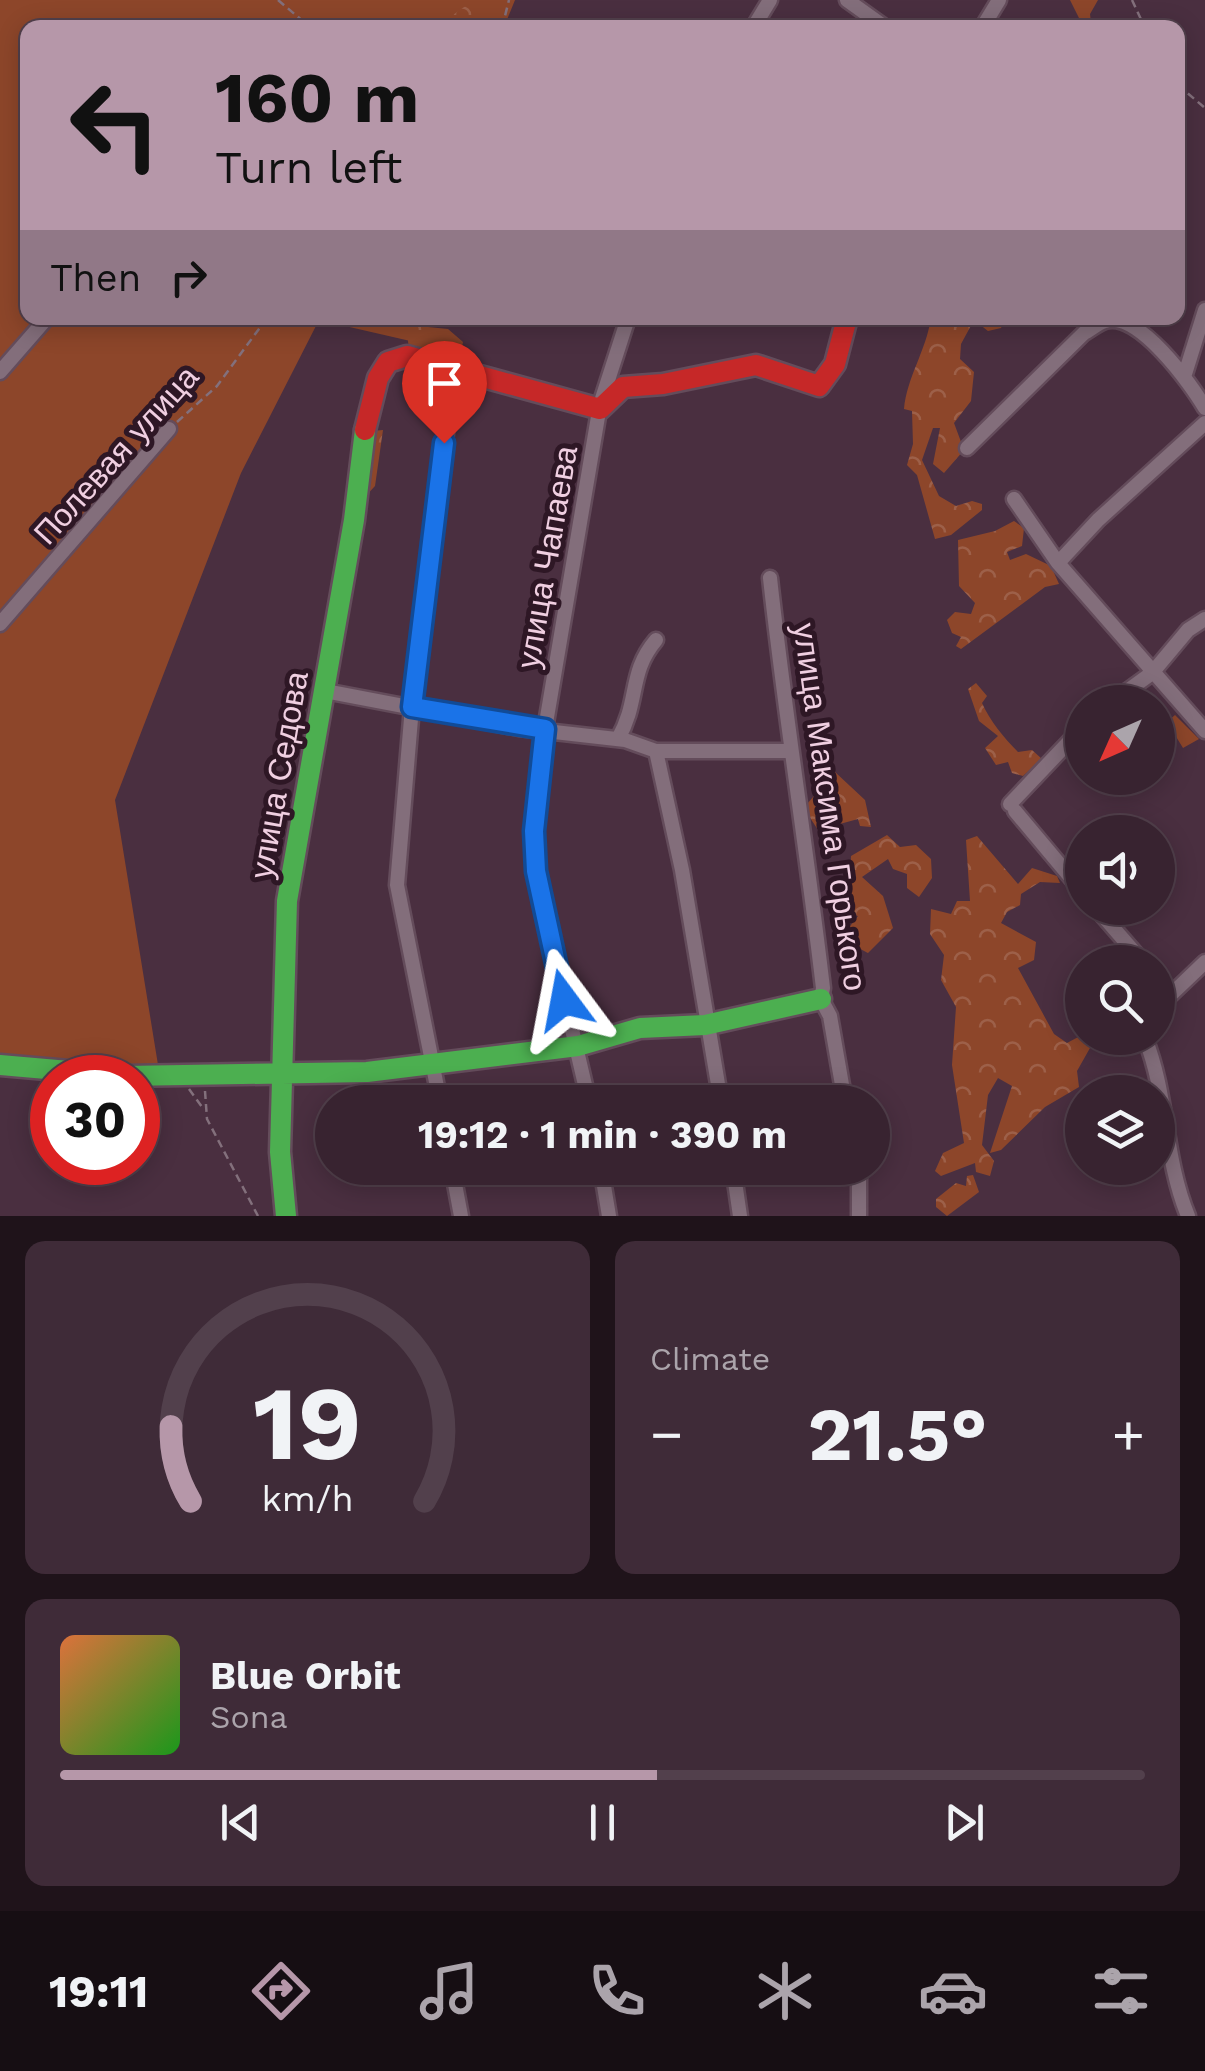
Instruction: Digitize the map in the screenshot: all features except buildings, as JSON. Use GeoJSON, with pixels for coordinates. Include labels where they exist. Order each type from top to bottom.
{"type":"FeatureCollection","features":[{"type":"Feature","properties":{"kind":"street"},"geometry":{"type":"LineString","coordinates":[[847,0],[873,20]]}},
{"type":"Feature","properties":{"kind":"street"},"geometry":{"type":"LineString","coordinates":[[1185,374],[1205,310]]}},
{"type":"Feature","properties":{"kind":"street"},"geometry":{"type":"LineString","coordinates":[[0,372],[41,325]]}},
{"type":"Feature","properties":{"kind":"street","name":"улица Чапаева"},"geometry":{"type":"LineString","coordinates":[[586,1085],[536,871],[534,831],[545,729],[600,409],[626,325]]}},
{"type":"Feature","properties":{"kind":"street"},"geometry":{"type":"LineString","coordinates":[[437,1085],[397,885],[412,707],[454,369],[600,409],[624,387],[662,384],[756,365],[819,386],[836,364],[845,325]]}},
{"type":"Feature","properties":{"kind":"street"},"geometry":{"type":"LineString","coordinates":[[967,448],[1084,333],[1097,325]]}},
{"type":"Feature","properties":{"kind":"street"},"geometry":{"type":"LineString","coordinates":[[1131,325],[1185,374],[1205,408]]}},
{"type":"Feature","properties":{"kind":"street","name":"улица Седова"},"geometry":{"type":"LineString","coordinates":[[286,1216],[280,1152],[287,900],[325,691],[361,448],[378,378],[396,356],[454,369]]}},
{"type":"Feature","properties":{"kind":"street"},"geometry":{"type":"LineString","coordinates":[[1058,564],[1098,520],[1205,423]]}},
{"type":"Feature","properties":{"kind":"street","name":"Полевая улица"},"geometry":{"type":"LineString","coordinates":[[0,624],[169,429]]}},
{"type":"Feature","properties":{"kind":"street"},"geometry":{"type":"LineString","coordinates":[[1014,498],[1058,564],[1205,731]]}},
{"type":"Feature","properties":{"kind":"street","name":"улица Максима Горького"},"geometry":{"type":"LineString","coordinates":[[770,578],[789,752],[806,836],[823,988],[820,999],[830,1016],[842,1085]]}},
{"type":"Feature","properties":{"kind":"street"},"geometry":{"type":"LineString","coordinates":[[1135,685],[1152,673],[1188,630],[1205,619]]}},
{"type":"Feature","properties":{"kind":"street"},"geometry":{"type":"LineString","coordinates":[[618,739],[633,708],[639,660],[656,640]]}},
{"type":"Feature","properties":{"kind":"street"},"geometry":{"type":"LineString","coordinates":[[325,691],[618,739],[656,751],[789,752]]}},
{"type":"Feature","properties":{"kind":"street"},"geometry":{"type":"LineString","coordinates":[[1065,747],[1012,808],[1065,871]]}},
{"type":"Feature","properties":{"kind":"street"},"geometry":{"type":"LineString","coordinates":[[656,751],[682,870],[717,1085]]}},
{"type":"Feature","properties":{"kind":"street"},"geometry":{"type":"LineString","coordinates":[[1111,925],[1128,945]]}},
{"type":"Feature","properties":{"kind":"street"},"geometry":{"type":"LineString","coordinates":[[1175,989],[1205,962]]}},
{"type":"Feature","properties":{"kind":"street"},"geometry":{"type":"LineString","coordinates":[[0,1065],[126,1076],[368,1072],[578,1046],[599,1038],[688,1023],[705,1025],[820,999]]}},
{"type":"Feature","properties":{"kind":"street"},"geometry":{"type":"LineString","coordinates":[[1151,1055],[1161,1086],[1170,1155],[1188,1216]]}},
{"type":"Feature","properties":{"kind":"street"},"geometry":{"type":"LineString","coordinates":[[455,1185],[461,1216]]}},
{"type":"Feature","properties":{"kind":"street"},"geometry":{"type":"LineString","coordinates":[[604,1185],[609,1216]]}},
{"type":"Feature","properties":{"kind":"street"},"geometry":{"type":"LineString","coordinates":[[735,1185],[740,1216]]}},
{"type":"Feature","properties":{"kind":"street"},"geometry":{"type":"LineString","coordinates":[[859,1216],[860,1185]]}},
{"type":"Feature","properties":{"kind":"path"},"geometry":{"type":"LineString","coordinates":[[278,0],[302,20]]}},
{"type":"Feature","properties":{"kind":"path"},"geometry":{"type":"LineString","coordinates":[[1185,90],[1205,108]]}},
{"type":"Feature","properties":{"kind":"path","name":"Полевая улица"},"geometry":{"type":"LineString","coordinates":[[169,429],[217,386],[262,325]]}},
{"type":"Feature","properties":{"kind":"path"},"geometry":{"type":"LineString","coordinates":[[218,1075],[206,1089],[203,1108],[258,1216]]}},
{"type":"Feature","properties":{"kind":"green space"},"geometry":{"type":"Polygon","coordinates":[[[0,0],[515,0],[507,20],[20,20],[20,325],[316,325],[241,473],[115,800],[156,1055],[30,1055],[30,1064],[0,1062],[0,0]]]}},
{"type":"Feature","properties":{"kind":"green space"},"geometry":{"type":"Polygon","coordinates":[[[474,0],[482,0],[493,16],[492,20],[446,20],[474,0]]]}},
{"type":"Feature","properties":{"kind":"green space"},"geometry":{"type":"Polygon","coordinates":[[[1070,0],[1098,0],[1091,20],[1080,20],[1070,0]]]}},
{"type":"Feature","properties":{"kind":"green space"},"geometry":{"type":"Polygon","coordinates":[[[341,325],[424,325],[419,343],[341,325]]]}},
{"type":"Feature","properties":{"kind":"green space"},"geometry":{"type":"Polygon","coordinates":[[[929,325],[971,325],[961,344],[960,359],[974,372],[971,401],[954,423],[964,450],[944,473],[933,464],[940,428],[933,428],[922,460],[939,496],[956,506],[972,501],[982,504],[982,510],[951,535],[935,539],[917,475],[907,465],[913,444],[912,411],[904,409],[929,325]]]}},
{"type":"Feature","properties":{"kind":"green space"},"geometry":{"type":"Polygon","coordinates":[[[980,325],[1002,325],[1001,328],[988,331],[980,325]]]}},
{"type":"Feature","properties":{"kind":"green space"},"geometry":{"type":"Polygon","coordinates":[[[418,326],[448,329],[463,342],[459,364],[409,349],[407,333],[418,326]]]}},
{"type":"Feature","properties":{"kind":"green space"},"geometry":{"type":"Polygon","coordinates":[[[383,430],[375,486],[361,501],[373,431],[383,430]]]}},
{"type":"Feature","properties":{"kind":"green space"},"geometry":{"type":"Polygon","coordinates":[[[1014,521],[1024,528],[1022,546],[1007,552],[1010,560],[1026,554],[1051,566],[1059,584],[1045,587],[961,649],[956,646],[961,637],[952,633],[947,620],[955,612],[971,614],[975,603],[959,586],[958,540],[995,531],[1014,521]]]}},
{"type":"Feature","properties":{"kind":"green space"},"geometry":{"type":"Polygon","coordinates":[[[976,683],[987,696],[982,703],[985,710],[1008,741],[1018,752],[1032,750],[1042,759],[1023,776],[1012,773],[1008,762],[996,765],[985,748],[998,736],[979,721],[968,689],[976,683]]]}},
{"type":"Feature","properties":{"kind":"green space"},"geometry":{"type":"Polygon","coordinates":[[[1175,715],[1199,739],[1183,748],[1175,735],[1175,715]]]}},
{"type":"Feature","properties":{"kind":"green space"},"geometry":{"type":"Polygon","coordinates":[[[835,772],[865,800],[871,827],[860,826],[858,819],[818,830],[807,813],[807,804],[835,772]]]}},
{"type":"Feature","properties":{"kind":"green space"},"geometry":{"type":"Polygon","coordinates":[[[887,835],[900,847],[916,845],[931,859],[932,878],[919,897],[907,888],[907,874],[893,869],[888,859],[862,877],[883,896],[893,928],[868,953],[847,942],[847,930],[858,916],[835,911],[834,894],[850,875],[851,856],[887,835]]]}},
{"type":"Feature","properties":{"kind":"green space"},"geometry":{"type":"Polygon","coordinates":[[[977,836],[1018,884],[1032,868],[1057,876],[1060,883],[1040,882],[1021,894],[1020,905],[1007,912],[1001,923],[1036,942],[1034,960],[1018,968],[1054,1034],[1065,1042],[1065,1055],[1086,1055],[1078,1075],[1065,1075],[1065,1095],[1045,1107],[1001,1150],[990,1153],[1012,1086],[998,1078],[988,1095],[982,1145],[994,1161],[990,1176],[976,1172],[975,1163],[941,1176],[935,1171],[943,1153],[964,1143],[952,1065],[956,1007],[941,980],[944,955],[930,934],[931,909],[951,914],[957,901],[970,901],[966,840],[977,836]]]}},
{"type":"Feature","properties":{"kind":"green space"},"geometry":{"type":"Polygon","coordinates":[[[973,1175],[979,1192],[947,1216],[936,1207],[936,1199],[956,1183],[966,1186],[967,1176],[973,1175]]]}},
{"type":"Feature","properties":{"kind":"traffic: fast"},"geometry":{"type":"LineString","coordinates":[[286,1216],[280,1152],[287,901],[354,520],[365,430]]}},
{"type":"Feature","properties":{"kind":"traffic: fast"},"geometry":{"type":"LineString","coordinates":[[0,1065],[126,1076],[367,1072],[578,1046],[640,1028],[705,1025],[821,999]]}},
{"type":"Feature","properties":{"kind":"traffic: jam"},"geometry":{"type":"LineString","coordinates":[[365,430],[378,378],[388,362],[407,356],[600,409],[623,387],[663,384],[756,365],[819,386],[835,364],[845,325]]}},
{"type":"Feature","properties":{"kind":"route"},"geometry":{"type":"LineString","coordinates":[[444,443],[412,707],[519,728],[545,729],[534,831],[536,871],[564,1000]]}}]}
